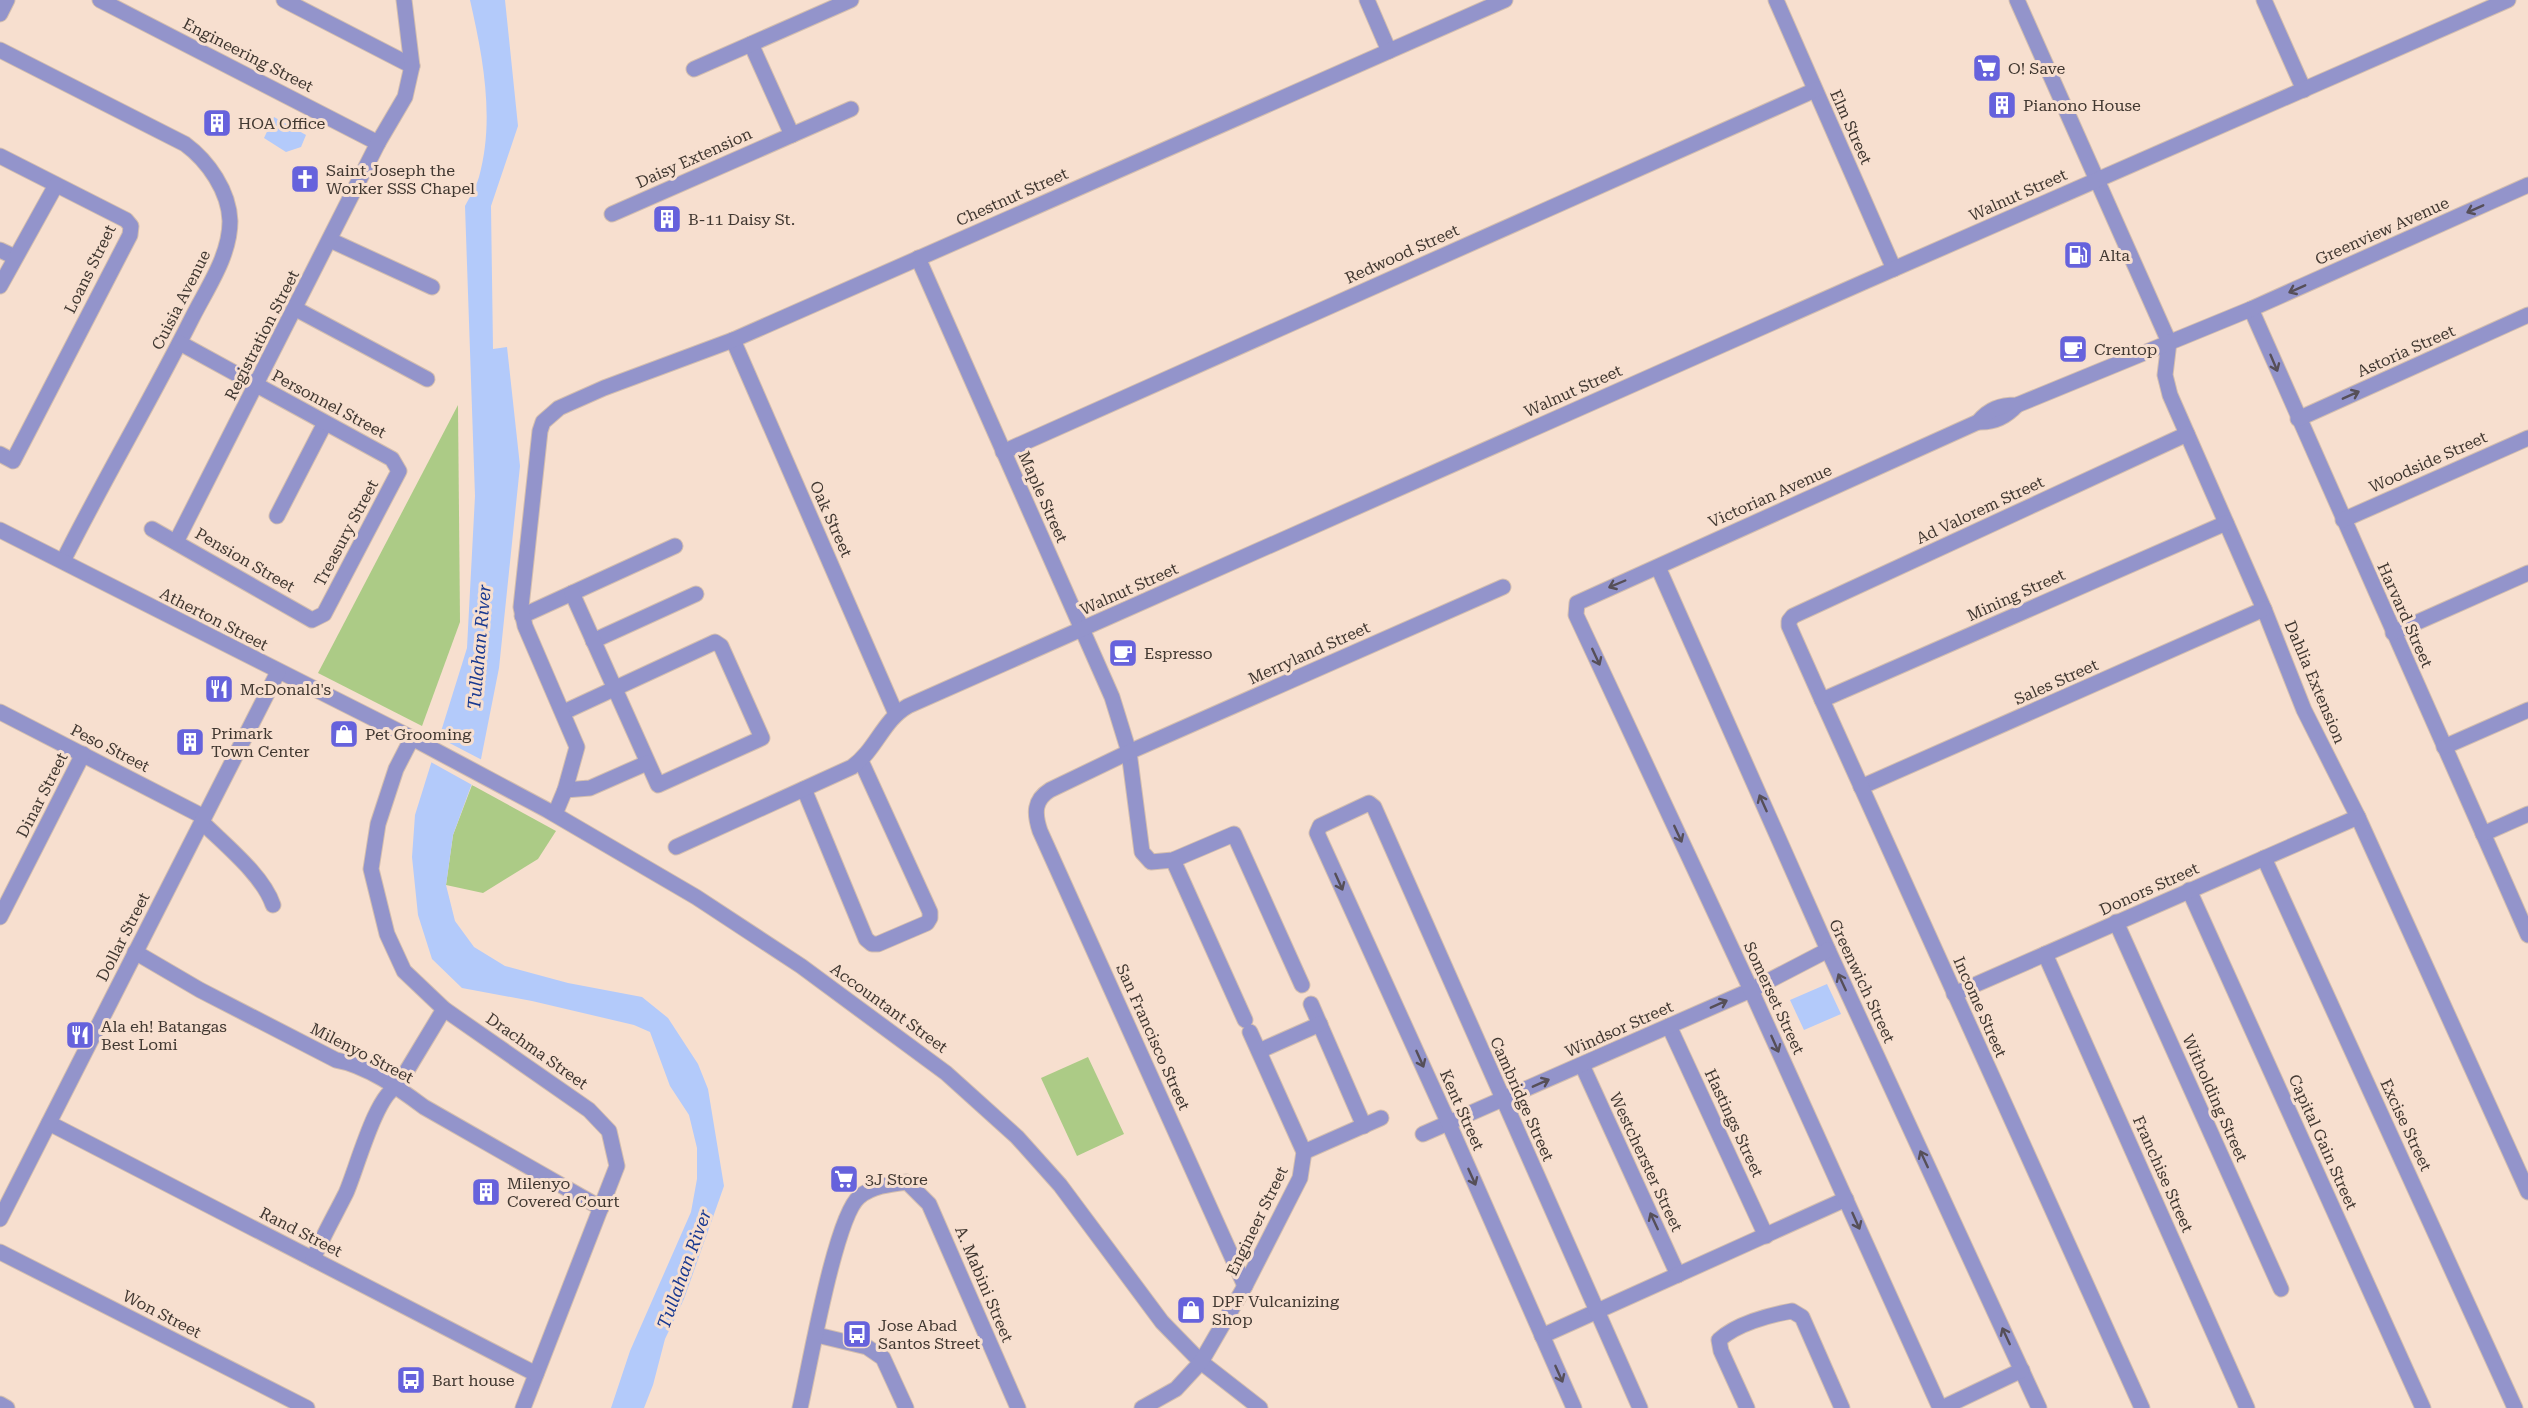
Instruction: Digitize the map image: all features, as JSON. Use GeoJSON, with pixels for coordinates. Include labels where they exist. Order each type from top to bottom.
{"type":"FeatureCollection","features":[{"type":"Feature","properties":{"kind":"street"},"geometry":{"type":"LineString","coordinates":[[0,14],[7,0]]}},
{"type":"Feature","properties":{"kind":"street","name":"Engineering Street"},"geometry":{"type":"LineString","coordinates":[[100,0],[378,143]]}},
{"type":"Feature","properties":{"kind":"street"},"geometry":{"type":"LineString","coordinates":[[284,0],[412,66]]}},
{"type":"Feature","properties":{"kind":"street","name":"Registration Street"},"geometry":{"type":"LineString","coordinates":[[176,542],[296,309],[378,143],[405,97],[412,66],[405,0]]}},
{"type":"Feature","properties":{"kind":"street"},"geometry":{"type":"LineString","coordinates":[[694,69],[851,0]]}},
{"type":"Feature","properties":{"kind":"street"},"geometry":{"type":"LineString","coordinates":[[1366,0],[1389,51]]}},
{"type":"Feature","properties":{"kind":"street","name":"Chestnut Street"},"geometry":{"type":"LineString","coordinates":[[522,616],[522,593],[540,431],[543,422],[559,408],[604,388],[733,340],[1505,0]]}},
{"type":"Feature","properties":{"kind":"street","name":"Elm Street"},"geometry":{"type":"LineString","coordinates":[[1776,0],[1894,269]]}},
{"type":"Feature","properties":{"kind":"street"},"geometry":{"type":"LineString","coordinates":[[2017,0],[2169,342]]}},
{"type":"Feature","properties":{"kind":"street"},"geometry":{"type":"LineString","coordinates":[[2264,0],[2304,90]]}},
{"type":"Feature","properties":{"kind":"street","name":"Walnut Street"},"geometry":{"type":"LineString","coordinates":[[676,847],[842,772],[861,761],[896,714],[908,706],[2508,0]]}},
{"type":"Feature","properties":{"kind":"street"},"geometry":{"type":"LineString","coordinates":[[752,44],[792,135]]}},
{"type":"Feature","properties":{"kind":"street","name":"Cuisia Avenue"},"geometry":{"type":"LineString","coordinates":[[0,50],[185,144],[197,153],[209,168],[222,192],[230,220],[227,249],[180,343],[63,561]]}},
{"type":"Feature","properties":{"kind":"street","name":"Redwood Street"},"geometry":{"type":"LineString","coordinates":[[1003,452],[1815,90]]}},
{"type":"Feature","properties":{"kind":"street","name":"Daisy Extension"},"geometry":{"type":"LineString","coordinates":[[612,214],[851,109]]}},
{"type":"Feature","properties":{"kind":"street","name":"Loans Street"},"geometry":{"type":"LineString","coordinates":[[0,156],[126,220],[131,226],[130,235],[6,457]]}},
{"type":"Feature","properties":{"kind":"street"},"geometry":{"type":"LineString","coordinates":[[0,286],[56,185]]}},
{"type":"Feature","properties":{"kind":"street","name":"Greenview Avenue"},"geometry":{"type":"LineString","coordinates":[[2251,309],[2528,185]]}},
{"type":"Feature","properties":{"kind":"street"},"geometry":{"type":"LineString","coordinates":[[330,240],[432,287]]}},
{"type":"Feature","properties":{"kind":"street"},"geometry":{"type":"LineString","coordinates":[[0,250],[15,257]]}},
{"type":"Feature","properties":{"kind":"street","name":"Maple Street"},"geometry":{"type":"LineString","coordinates":[[918,258],[1112,697],[1129,752],[1142,852],[1151,862],[1173,860]]}},
{"type":"Feature","properties":{"kind":"street"},"geometry":{"type":"LineString","coordinates":[[296,309],[427,379]]}},
{"type":"Feature","properties":{"kind":"street","name":"Victorian Avenue"},"geometry":{"type":"LineString","coordinates":[[1577,603],[1978,422],[1986,413],[1996,408],[2004,405],[2017,405],[2251,309]]}},
{"type":"Feature","properties":{"kind":"street","name":"Harvard Street"},"geometry":{"type":"LineString","coordinates":[[2251,309],[2528,936]]}},
{"type":"Feature","properties":{"kind":"street","name":"Astoria Street"},"geometry":{"type":"LineString","coordinates":[[2298,419],[2528,315]]}},
{"type":"Feature","properties":{"kind":"street","name":"Oak Street"},"geometry":{"type":"LineString","coordinates":[[733,340],[896,714]]}},
{"type":"Feature","properties":{"kind":"street","name":"Dahlia Extension"},"geometry":{"type":"LineString","coordinates":[[2169,342],[2165,365],[2167,384],[2187,434],[2264,609],[2304,710],[2358,817],[2528,1192]]}},
{"type":"Feature","properties":{"kind":"street","name":"Personnel Street"},"geometry":{"type":"LineString","coordinates":[[180,343],[397,463]]}},
{"type":"Feature","properties":{"kind":"street"},"geometry":{"type":"LineString","coordinates":[[277,516],[325,423]]}},
{"type":"Feature","properties":{"kind":"street","name":"Ad Valorem Street"},"geometry":{"type":"LineString","coordinates":[[1789,621],[1793,616],[2187,434]]}},
{"type":"Feature","properties":{"kind":"street","name":"Woodside Street"},"geometry":{"type":"LineString","coordinates":[[2343,520],[2528,438]]}},
{"type":"Feature","properties":{"kind":"street","name":"Treasury Street"},"geometry":{"type":"LineString","coordinates":[[320,618],[399,471],[397,463]]}},
{"type":"Feature","properties":{"kind":"street","name":"Mining Street"},"geometry":{"type":"LineString","coordinates":[[1822,700],[2226,523]]}},
{"type":"Feature","properties":{"kind":"street","name":"Pension Street"},"geometry":{"type":"LineString","coordinates":[[152,529],[312,620],[320,618]]}},
{"type":"Feature","properties":{"kind":"street","name":"Atherton Street"},"geometry":{"type":"LineString","coordinates":[[0,530],[416,740]]}},
{"type":"Feature","properties":{"kind":"street"},"geometry":{"type":"LineString","coordinates":[[555,814],[565,790],[577,747],[522,616],[675,546]]}},
{"type":"Feature","properties":{"kind":"street","name":"Greenwich Street"},"geometry":{"type":"LineString","coordinates":[[1658,567],[1828,950],[2038,1408]]}},
{"type":"Feature","properties":{"kind":"street"},"geometry":{"type":"LineString","coordinates":[[2393,633],[2528,573]]}},
{"type":"Feature","properties":{"kind":"street","name":"Merryland Street"},"geometry":{"type":"LineString","coordinates":[[1038,801],[1050,790],[1129,752],[1503,587]]}},
{"type":"Feature","properties":{"kind":"street"},"geometry":{"type":"LineString","coordinates":[[564,712],[615,688],[716,642],[719,642],[762,736],[759,740],[662,785],[656,780],[647,763],[615,688],[572,593]]}},
{"type":"Feature","properties":{"kind":"street"},"geometry":{"type":"LineString","coordinates":[[593,640],[696,594]]}},
{"type":"Feature","properties":{"kind":"street","name":"Somerset Street"},"geometry":{"type":"LineString","coordinates":[[1577,603],[1576,615],[1751,990],[1941,1408]]}},
{"type":"Feature","properties":{"kind":"street","name":"Sales Street"},"geometry":{"type":"LineString","coordinates":[[1861,787],[2264,609]]}},
{"type":"Feature","properties":{"kind":"street","name":"Income Street"},"geometry":{"type":"LineString","coordinates":[[1789,621],[1789,626],[1861,787],[2142,1408]]}},
{"type":"Feature","properties":{"kind":"street","name":"Dollar Street"},"geometry":{"type":"LineString","coordinates":[[0,1219],[278,672]]}},
{"type":"Feature","properties":{"kind":"street"},"geometry":{"type":"LineString","coordinates":[[2444,747],[2528,710]]}},
{"type":"Feature","properties":{"kind":"street","name":"Peso Street"},"geometry":{"type":"LineString","coordinates":[[0,712],[83,754],[203,820],[269,893],[273,905]]}},
{"type":"Feature","properties":{"kind":"street","name":"Accountant Street"},"geometry":{"type":"LineString","coordinates":[[416,740],[555,814],[734,922],[801,966],[946,1072],[1041,1161],[1141,1298],[1162,1322],[1201,1362],[1260,1408]]}},
{"type":"Feature","properties":{"kind":"street","name":"Drachma Street"},"geometry":{"type":"LineString","coordinates":[[416,740],[396,770],[378,824],[371,869],[387,934],[404,971],[444,1009],[589,1110],[609,1131],[617,1166],[523,1408]]}},
{"type":"Feature","properties":{"kind":"street","name":"Dinar Street"},"geometry":{"type":"LineString","coordinates":[[0,917],[83,754]]}},
{"type":"Feature","properties":{"kind":"street"},"geometry":{"type":"LineString","coordinates":[[804,789],[866,939],[872,944],[878,944],[927,923],[930,912],[861,761]]}},
{"type":"Feature","properties":{"kind":"street"},"geometry":{"type":"LineString","coordinates":[[565,790],[590,788],[647,763]]}},
{"type":"Feature","properties":{"kind":"street","name":"San Francisco Street"},"geometry":{"type":"LineString","coordinates":[[1038,801],[1035,810],[1040,831],[1245,1286]]}},
{"type":"Feature","properties":{"kind":"street","name":"Cambridge Street"},"geometry":{"type":"LineString","coordinates":[[1317,828],[1372,803],[1640,1408]]}},
{"type":"Feature","properties":{"kind":"street"},"geometry":{"type":"LineString","coordinates":[[2483,834],[2528,814]]}},
{"type":"Feature","properties":{"kind":"street","name":"Donors Street"},"geometry":{"type":"LineString","coordinates":[[1954,993],[2358,817]]}},
{"type":"Feature","properties":{"kind":"street","name":"Kent Street"},"geometry":{"type":"LineString","coordinates":[[1317,828],[1317,833],[1449,1123],[1574,1408]]}},
{"type":"Feature","properties":{"kind":"street"},"geometry":{"type":"LineString","coordinates":[[1302,985],[1234,834],[1173,860],[1304,1152],[1381,1118]]}},
{"type":"Feature","properties":{"kind":"street","name":"Excise Street"},"geometry":{"type":"LineString","coordinates":[[2264,858],[2515,1408]]}},
{"type":"Feature","properties":{"kind":"street","name":"Capital Gain Street"},"geometry":{"type":"LineString","coordinates":[[2189,890],[2423,1408]]}},
{"type":"Feature","properties":{"kind":"street","name":"Witholding Street"},"geometry":{"type":"LineString","coordinates":[[2116,922],[2281,1289]]}},
{"type":"Feature","properties":{"kind":"street","name":"Windsor Street"},"geometry":{"type":"LineString","coordinates":[[1423,1134],[1751,990],[1828,950]]}},
{"type":"Feature","properties":{"kind":"street","name":"Milenyo Street"},"geometry":{"type":"LineString","coordinates":[[135,952],[233,1007],[336,1060],[346,1061],[397,1087],[424,1107],[601,1208]]}},
{"type":"Feature","properties":{"kind":"street","name":"Franchise Street"},"geometry":{"type":"LineString","coordinates":[[2045,954],[2247,1408]]}},
{"type":"Feature","properties":{"kind":"street"},"geometry":{"type":"LineString","coordinates":[[1311,1004],[1364,1126]]}},
{"type":"Feature","properties":{"kind":"street"},"geometry":{"type":"LineString","coordinates":[[313,1259],[346,1192],[370,1126],[389,1091],[397,1087],[444,1009]]}},
{"type":"Feature","properties":{"kind":"street"},"geometry":{"type":"LineString","coordinates":[[1259,1051],[1320,1024]]}},
{"type":"Feature","properties":{"kind":"street","name":"Hastings Street"},"geometry":{"type":"LineString","coordinates":[[1669,1026],[1766,1236]]}},
{"type":"Feature","properties":{"kind":"street","name":"Westcherster Street"},"geometry":{"type":"LineString","coordinates":[[1582,1065],[1678,1275]]}},
{"type":"Feature","properties":{"kind":"street","name":"Rand Street"},"geometry":{"type":"LineString","coordinates":[[48,1123],[536,1374]]}},
{"type":"Feature","properties":{"kind":"street","name":"Engineer Street"},"geometry":{"type":"LineString","coordinates":[[1148,1407],[1176,1389],[1201,1362],[1245,1286],[1300,1178],[1304,1152]]}},
{"type":"Feature","properties":{"kind":"street","name":"A. Mabini Street"},"geometry":{"type":"LineString","coordinates":[[817,1335],[843,1226],[858,1197],[882,1185],[907,1182],[929,1204],[1018,1408]]}},
{"type":"Feature","properties":{"kind":"street"},"geometry":{"type":"LineString","coordinates":[[1542,1335],[1846,1199]]}},
{"type":"Feature","properties":{"kind":"street","name":"Won Street"},"geometry":{"type":"LineString","coordinates":[[0,1252],[307,1408]]}},
{"type":"Feature","properties":{"kind":"street"},"geometry":{"type":"LineString","coordinates":[[1747,1408],[1721,1351],[1719,1340],[1727,1333],[1777,1314],[1792,1311],[1802,1317],[1842,1408]]}},
{"type":"Feature","properties":{"kind":"street"},"geometry":{"type":"LineString","coordinates":[[800,1408],[817,1335],[867,1347],[883,1359],[906,1408]]}},
{"type":"Feature","properties":{"kind":"street"},"geometry":{"type":"LineString","coordinates":[[1941,1408],[2022,1370]]}},
{"type":"Feature","properties":{"kind":"street"},"geometry":{"type":"LineString","coordinates":[[0,1404],[7,1408]]}},
{"type":"Feature","properties":{"kind":"green space"},"geometry":{"type":"Polygon","coordinates":[[[458,405],[460,622],[422,726],[318,673],[458,405]]]}},
{"type":"Feature","properties":{"kind":"green space"},"geometry":{"type":"Polygon","coordinates":[[[472,785],[556,831],[538,859],[483,893],[446,885],[453,835],[472,785]]]}},
{"type":"Feature","properties":{"kind":"green space"},"geometry":{"type":"Polygon","coordinates":[[[1088,1057],[1124,1134],[1077,1156],[1041,1078],[1088,1057]]]}},
{"type":"Feature","properties":{"kind":"water","name":"Tullahan River"},"geometry":{"type":"Polygon","coordinates":[[[470,0],[505,0],[518,126],[491,206],[493,349],[507,347],[520,466],[499,668],[481,759],[453,835],[446,885],[455,921],[474,947],[505,966],[568,983],[642,997],[668,1018],[698,1064],[708,1089],[724,1186],[684,1299],[665,1339],[653,1385],[644,1408],[611,1408],[630,1351],[691,1212],[697,1179],[697,1148],[689,1115],[670,1086],[650,1032],[634,1025],[532,1001],[462,988],[432,959],[418,915],[412,857],[415,815],[467,648],[475,496],[465,206],[479,177],[484,155],[487,111],[483,66],[470,0]]]}},
{"type":"Feature","properties":{"kind":"water"},"geometry":{"type":"Polygon","coordinates":[[[274,117],[306,135],[301,147],[286,152],[264,138],[274,117]]]}},
{"type":"Feature","properties":{"kind":"water"},"geometry":{"type":"Polygon","coordinates":[[[1827,984],[1841,1014],[1804,1030],[1790,1000],[1827,984]]]}},
{"type":"Feature","properties":{"kind":"pier"},"geometry":{"type":"Polygon","coordinates":[[[436,736],[484,761],[474,786],[429,761],[436,736]]]}},
{"type":"Feature","properties":{"kind":"place","name":"O! Save"},"geometry":{"type":"Point","coordinates":[1987,68]}},
{"type":"Feature","properties":{"kind":"place","name":"Pianono House"},"geometry":{"type":"Point","coordinates":[2002,105]}},
{"type":"Feature","properties":{"kind":"place","name":"HOA Office"},"geometry":{"type":"Point","coordinates":[217,123]}},
{"type":"Feature","properties":{"kind":"place","name":"Saint Joseph the Worker SSS Chapel"},"geometry":{"type":"Point","coordinates":[305,179]}},
{"type":"Feature","properties":{"kind":"place","name":"B-11 Daisy St."},"geometry":{"type":"Point","coordinates":[667,219]}},
{"type":"Feature","properties":{"kind":"place","name":"Alta"},"geometry":{"type":"Point","coordinates":[2078,255]}},
{"type":"Feature","properties":{"kind":"place","name":"Crentop"},"geometry":{"type":"Point","coordinates":[2073,349]}},
{"type":"Feature","properties":{"kind":"place","name":"Espresso"},"geometry":{"type":"Point","coordinates":[1123,653]}},
{"type":"Feature","properties":{"kind":"place","name":"McDonald's"},"geometry":{"type":"Point","coordinates":[219,689]}},
{"type":"Feature","properties":{"kind":"place","name":"Pet Grooming"},"geometry":{"type":"Point","coordinates":[344,734]}},
{"type":"Feature","properties":{"kind":"place","name":"Primark Town Center"},"geometry":{"type":"Point","coordinates":[190,742]}},
{"type":"Feature","properties":{"kind":"place","name":"Ala eh! Batangas Best Lomi"},"geometry":{"type":"Point","coordinates":[80,1035]}},
{"type":"Feature","properties":{"kind":"place","name":"3J Store"},"geometry":{"type":"Point","coordinates":[844,1179]}},
{"type":"Feature","properties":{"kind":"place","name":"Milenyo Covered Court"},"geometry":{"type":"Point","coordinates":[486,1192]}},
{"type":"Feature","properties":{"kind":"place","name":"DPF Vulcanizing Shop"},"geometry":{"type":"Point","coordinates":[1191,1310]}},
{"type":"Feature","properties":{"kind":"place","name":"Jose Abad Santos Street"},"geometry":{"type":"Point","coordinates":[857,1334]}},
{"type":"Feature","properties":{"kind":"place","name":"Bart house"},"geometry":{"type":"Point","coordinates":[411,1380]}}]}
